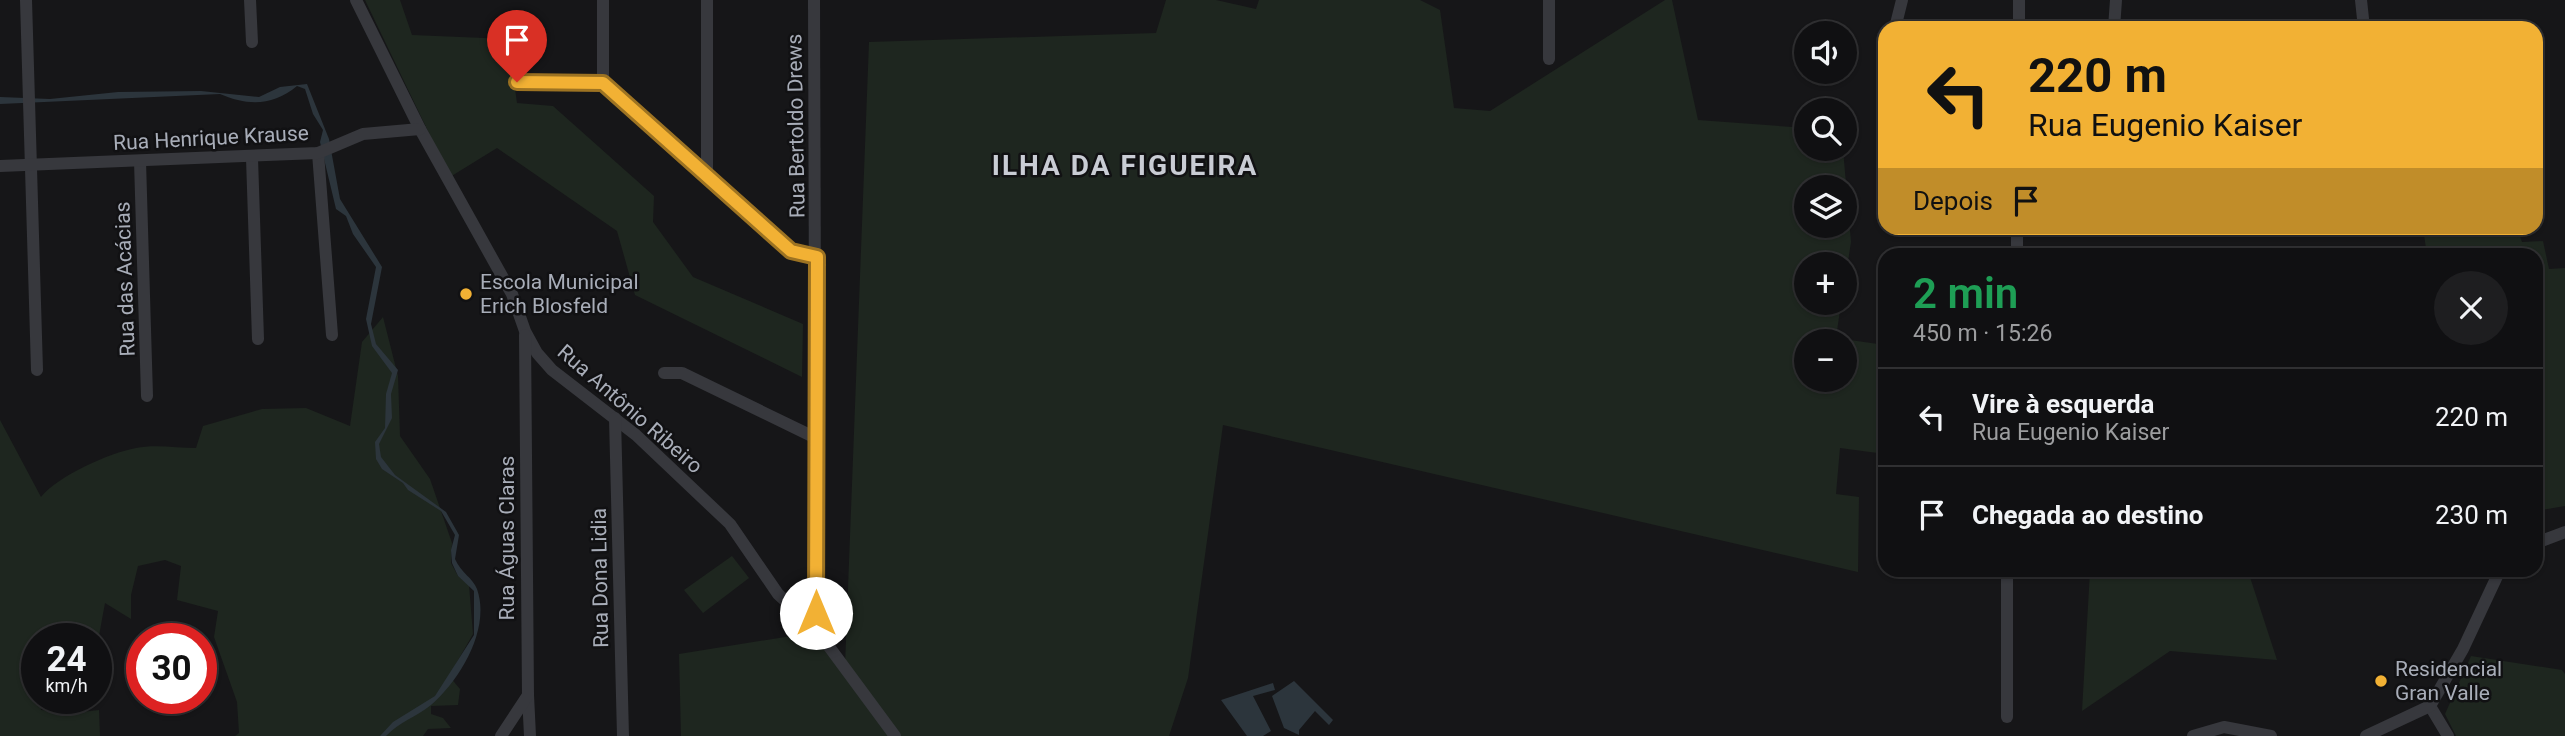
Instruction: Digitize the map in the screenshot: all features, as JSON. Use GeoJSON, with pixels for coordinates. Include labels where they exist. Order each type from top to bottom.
{"type":"FeatureCollection","features":[{"type":"Feature","properties":{"kind":"street"},"geometry":{"type":"LineString","coordinates":[[26,0],[37,370]]}},
{"type":"Feature","properties":{"kind":"street"},"geometry":{"type":"LineString","coordinates":[[250,0],[252,42]]}},
{"type":"Feature","properties":{"kind":"street","name":"Rua Antônio Ribeiro"},"geometry":{"type":"LineString","coordinates":[[356,0],[420,129],[512,294],[525,331],[537,353],[552,370],[615,418],[682,477],[730,524],[778,594],[816,629],[895,736]]}},
{"type":"Feature","properties":{"kind":"street"},"geometry":{"type":"LineString","coordinates":[[603,0],[603,83]]}},
{"type":"Feature","properties":{"kind":"street"},"geometry":{"type":"LineString","coordinates":[[707,0],[707,175]]}},
{"type":"Feature","properties":{"kind":"street","name":"Rua Bertoldo Drews"},"geometry":{"type":"LineString","coordinates":[[814,0],[818,439],[816,629]]}},
{"type":"Feature","properties":{"kind":"street"},"geometry":{"type":"LineString","coordinates":[[1549,0],[1549,59]]}},
{"type":"Feature","properties":{"kind":"street"},"geometry":{"type":"LineString","coordinates":[[1897,21],[1902,0]]}},
{"type":"Feature","properties":{"kind":"street"},"geometry":{"type":"LineString","coordinates":[[2019,0],[2019,21]]}},
{"type":"Feature","properties":{"kind":"street"},"geometry":{"type":"LineString","coordinates":[[2114,21],[2116,0]]}},
{"type":"Feature","properties":{"kind":"street"},"geometry":{"type":"LineString","coordinates":[[2361,0],[2363,21]]}},
{"type":"Feature","properties":{"kind":"street"},"geometry":{"type":"LineString","coordinates":[[517,82],[603,83],[791,251],[817,257]]}},
{"type":"Feature","properties":{"kind":"street","name":"Rua Henrique Krause"},"geometry":{"type":"LineString","coordinates":[[0,166],[252,158],[318,153],[363,134],[420,129]]}},
{"type":"Feature","properties":{"kind":"street"},"geometry":{"type":"LineString","coordinates":[[318,153],[332,335]]}},
{"type":"Feature","properties":{"kind":"street"},"geometry":{"type":"LineString","coordinates":[[252,158],[258,338]]}},
{"type":"Feature","properties":{"kind":"street","name":"Rua das Acácias"},"geometry":{"type":"LineString","coordinates":[[140,161],[147,396]]}},
{"type":"Feature","properties":{"kind":"street","name":"Rua Águas Claras"},"geometry":{"type":"LineString","coordinates":[[525,331],[530,736]]}},
{"type":"Feature","properties":{"kind":"street"},"geometry":{"type":"LineString","coordinates":[[525,379],[540,370],[552,370]]}},
{"type":"Feature","properties":{"kind":"street"},"geometry":{"type":"LineString","coordinates":[[664,373],[682,373],[818,439]]}},
{"type":"Feature","properties":{"kind":"street","name":"Rua Dona Lidia"},"geometry":{"type":"LineString","coordinates":[[615,418],[623,736]]}},
{"type":"Feature","properties":{"kind":"street"},"geometry":{"type":"LineString","coordinates":[[2543,540],[2565,532]]}},
{"type":"Feature","properties":{"kind":"street"},"geometry":{"type":"LineString","coordinates":[[2007,577],[2007,717]]}},
{"type":"Feature","properties":{"kind":"street"},"geometry":{"type":"LineString","coordinates":[[2366,736],[2430,706],[2463,649],[2497,577]]}},
{"type":"Feature","properties":{"kind":"street"},"geometry":{"type":"LineString","coordinates":[[501,736],[528,695]]}},
{"type":"Feature","properties":{"kind":"street"},"geometry":{"type":"LineString","coordinates":[[2430,706],[2448,736]]}},
{"type":"Feature","properties":{"kind":"street"},"geometry":{"type":"LineString","coordinates":[[2193,736],[2224,727],[2271,736]]}},
{"type":"Feature","properties":{"kind":"shaded area"},"geometry":{"type":"Polygon","coordinates":[[[365,0],[400,0],[412,35],[508,39],[517,103],[553,106],[654,196],[653,222],[693,277],[803,324],[802,377],[635,295],[617,231],[497,148],[450,177],[365,0]]]}},
{"type":"Feature","properties":{"kind":"shaded area"},"geometry":{"type":"Polygon","coordinates":[[[1166,0],[1216,0],[1256,9],[1259,0],[1420,0],[1440,10],[1454,108],[1490,111],[1665,0],[1672,0],[1698,120],[1794,127],[1794,161],[1844,161],[1845,175],[1794,175],[1794,238],[1851,238],[1851,242],[1849,252],[1794,252],[1794,315],[1839,315],[1837,329],[1794,329],[1794,392],[1857,392],[1857,341],[1878,344],[1878,453],[1840,448],[1836,494],[1859,497],[1858,572],[1223,425],[1188,678],[1169,736],[681,736],[679,654],[816,632],[845,666],[869,42],[1156,33],[1166,0]]]}},
{"type":"Feature","properties":{"kind":"shaded area"},"geometry":{"type":"Polygon","coordinates":[[[307,84],[329,139],[340,199],[382,267],[371,324],[376,344],[398,370],[391,394],[392,418],[379,444],[381,457],[395,475],[446,512],[459,535],[455,559],[475,585],[480,604],[476,637],[462,668],[431,705],[386,736],[380,736],[393,722],[435,696],[474,635],[474,591],[458,576],[452,563],[451,550],[455,535],[441,511],[408,490],[403,483],[382,469],[376,459],[375,442],[385,428],[386,394],[392,373],[372,346],[366,319],[376,267],[353,234],[346,216],[336,209],[320,142],[323,130],[313,114],[305,89],[297,86],[279,97],[260,102],[240,101],[220,94],[0,104],[0,97],[50,99],[118,92],[201,91],[259,97],[280,87],[307,84]]]}},
{"type":"Feature","properties":{"kind":"shaded area"},"geometry":{"type":"Polygon","coordinates":[[[2424,235],[2520,235],[2522,242],[2543,241],[2549,269],[2565,268],[2565,506],[2543,510],[2543,248],[2426,248],[2424,235]]]}},
{"type":"Feature","properties":{"kind":"shaded area"},"geometry":{"type":"Polygon","coordinates":[[[383,317],[398,376],[400,436],[430,479],[452,543],[451,563],[458,576],[469,585],[473,634],[449,676],[460,689],[458,705],[431,706],[431,714],[443,718],[451,728],[428,729],[423,736],[235,736],[239,733],[237,702],[217,645],[218,611],[177,600],[181,566],[165,560],[138,566],[131,595],[131,619],[105,603],[101,623],[21,623],[21,714],[99,714],[100,736],[0,736],[0,420],[41,497],[59,481],[99,460],[143,447],[196,448],[203,426],[262,409],[306,408],[350,426],[362,342],[383,317]]]}},
{"type":"Feature","properties":{"kind":"shaded area"},"geometry":{"type":"Polygon","coordinates":[[[732,556],[749,578],[703,613],[684,590],[732,556]]]}},
{"type":"Feature","properties":{"kind":"shaded area"},"geometry":{"type":"Polygon","coordinates":[[[2090,577],[2250,577],[2277,660],[2170,651],[2082,711],[2090,577]]]}},
{"type":"Feature","properties":{"kind":"shaded area"},"geometry":{"type":"Polygon","coordinates":[[[2471,656],[2562,670],[2565,674],[2565,736],[2456,736],[2445,714],[2471,656]]]}},
{"type":"Feature","properties":{"kind":"shaded area"},"geometry":{"type":"Polygon","coordinates":[[[1294,681],[1333,720],[1329,725],[1315,711],[1299,730],[1299,735],[1284,728],[1272,696],[1294,681]]]}},
{"type":"Feature","properties":{"kind":"shaded area"},"geometry":{"type":"Polygon","coordinates":[[[1273,683],[1275,690],[1253,696],[1271,731],[1263,736],[1247,736],[1221,700],[1273,683]]]}},
{"type":"Feature","properties":{"kind":"place","name":"Escola Municipal Erich Blosfeld"},"geometry":{"type":"Point","coordinates":[466,294]}},
{"type":"Feature","properties":{"kind":"place","name":"Residencial Gran Valle"},"geometry":{"type":"Point","coordinates":[2381,681]}},
{"type":"Feature","properties":{"kind":"district","name":"ILHA DA FIGUEIRA"},"geometry":{"type":"Point","coordinates":[1125,165]}},
{"type":"Feature","properties":{"kind":"route"},"geometry":{"type":"LineString","coordinates":[[517,82],[603,83],[791,251],[817,257],[816,613]]}}]}
